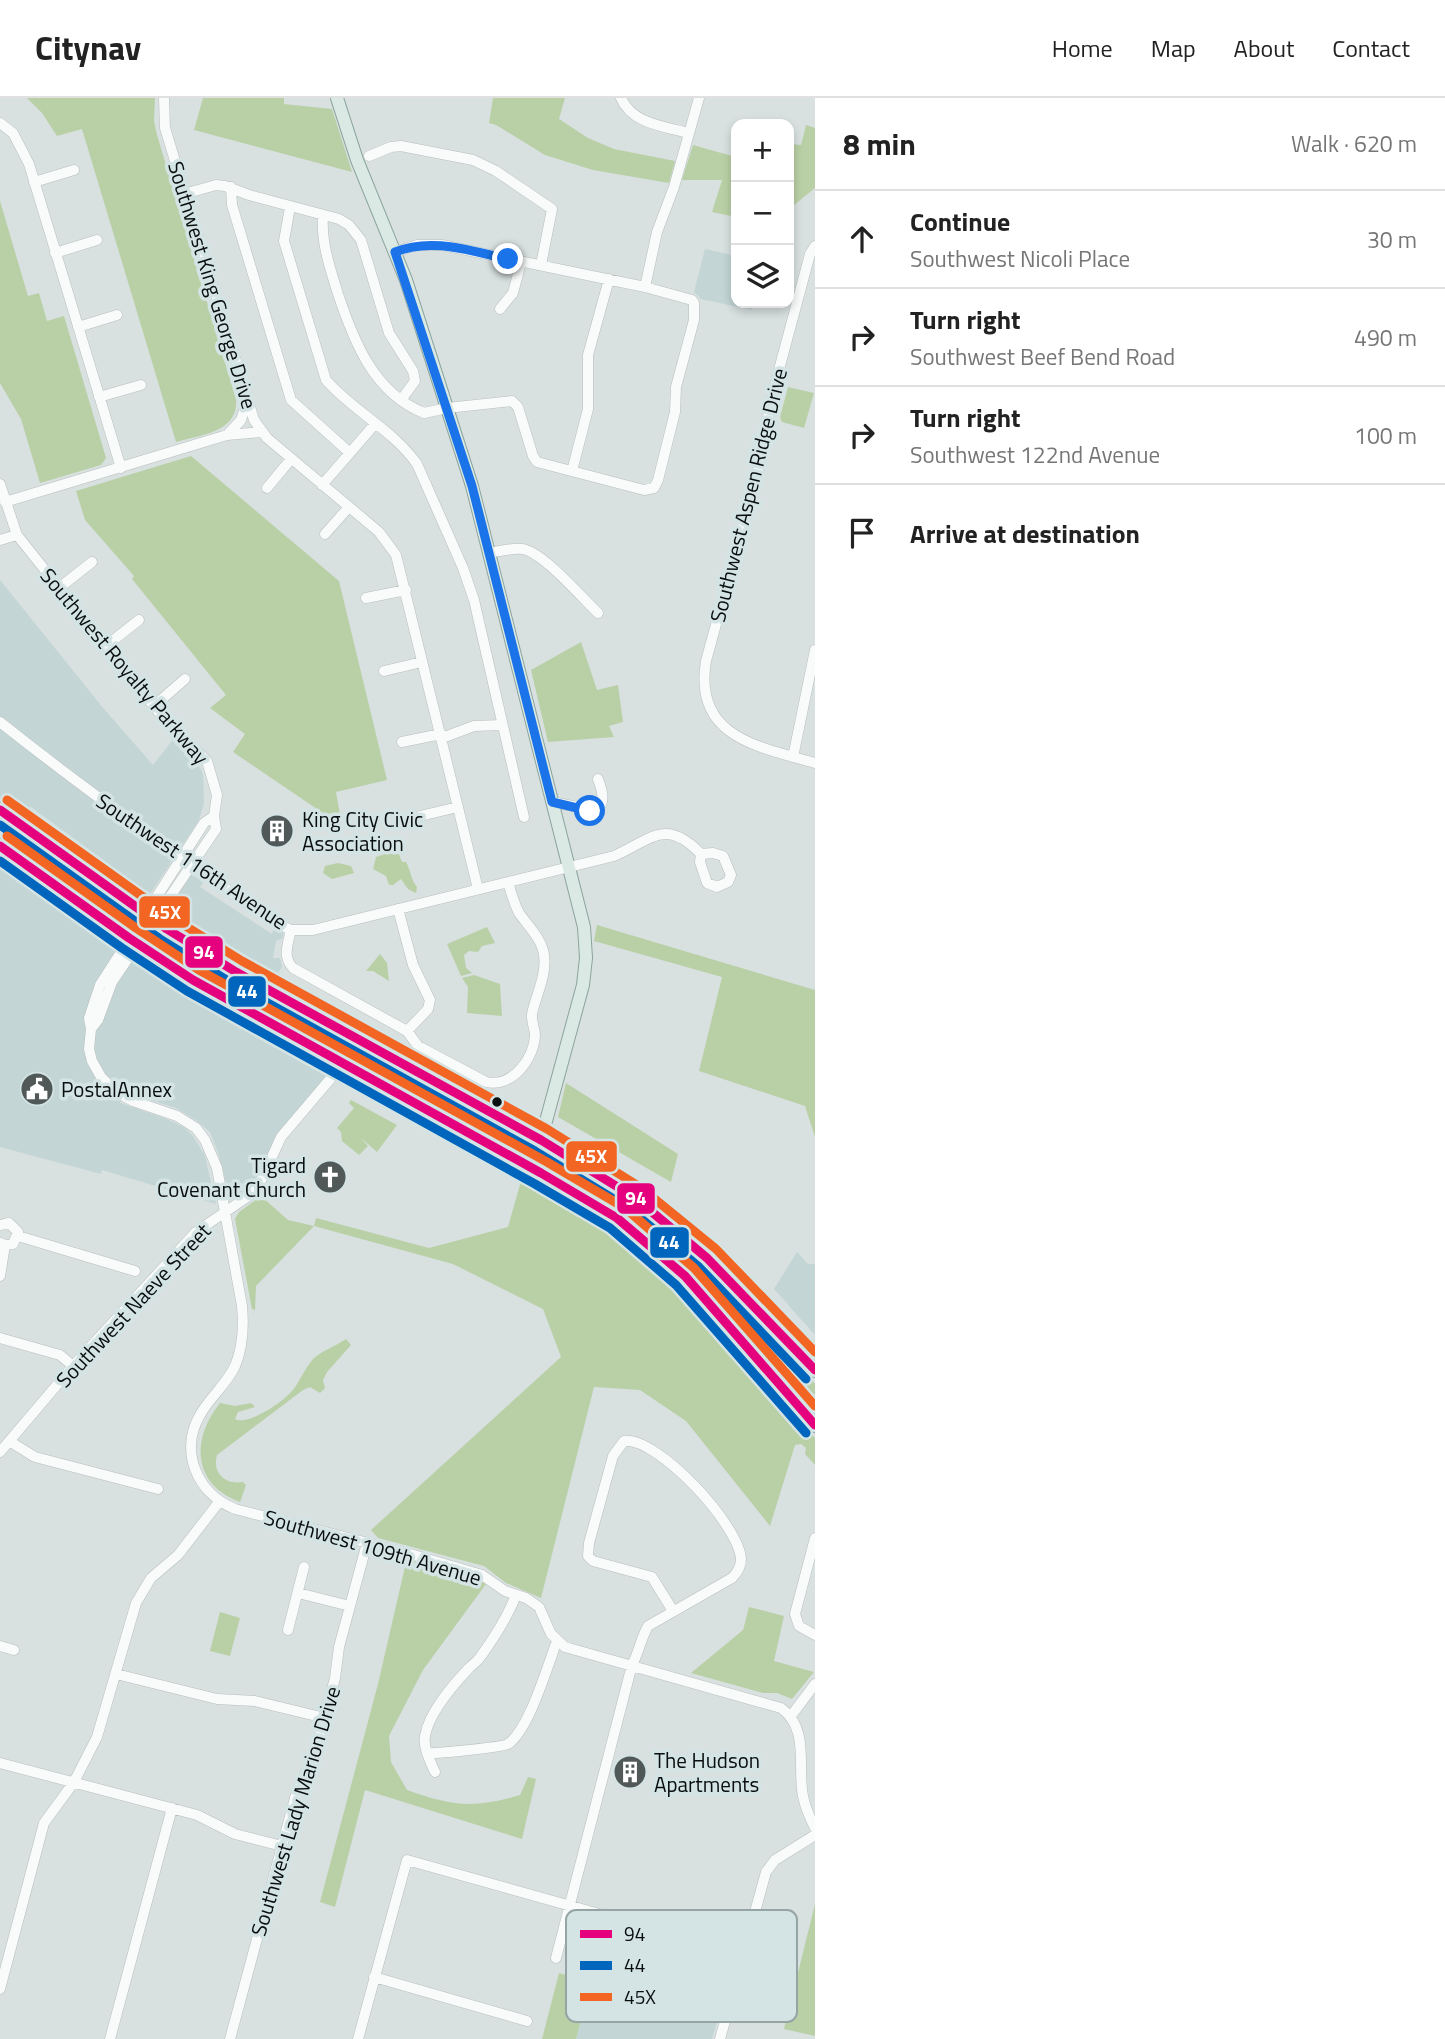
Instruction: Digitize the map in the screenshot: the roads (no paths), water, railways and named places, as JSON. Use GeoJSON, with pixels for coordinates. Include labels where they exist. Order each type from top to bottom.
{"type":"FeatureCollection","features":[{"type":"Feature","properties":{"kind":"highway"},"geometry":{"type":"LineString","coordinates":[[0,810],[150,917],[236,972],[541,1140],[619,1187],[678,1232],[741,1292],[815,1370]]}},
{"type":"Feature","properties":{"kind":"highway"},"geometry":{"type":"LineString","coordinates":[[0,846],[193,980],[596,1204],[658,1251],[709,1301],[815,1425]]}},
{"type":"Feature","properties":{"kind":"main road"},"geometry":{"type":"LineString","coordinates":[[337,98],[357,160],[395,252],[472,486],[584,927],[585,972],[533,1168]]}},
{"type":"Feature","properties":{"kind":"street","name":"Southwest King George Drive"},"geometry":{"type":"LineString","coordinates":[[164,98],[165,128],[254,420],[261,432],[379,532],[392,548],[406,590],[478,889]]}},
{"type":"Feature","properties":{"kind":"street"},"geometry":{"type":"LineString","coordinates":[[621,98],[631,113],[642,120],[688,133]]}},
{"type":"Feature","properties":{"kind":"street"},"geometry":{"type":"LineString","coordinates":[[645,287],[657,232],[674,187],[699,98]]}},
{"type":"Feature","properties":{"kind":"street"},"geometry":{"type":"LineString","coordinates":[[0,124],[13,133],[29,164],[121,468]]}},
{"type":"Feature","properties":{"kind":"street"},"geometry":{"type":"LineString","coordinates":[[369,156],[391,147],[412,147],[472,160],[496,171],[552,209],[541,265]]}},
{"type":"Feature","properties":{"kind":"street"},"geometry":{"type":"LineString","coordinates":[[34,181],[74,170]]}},
{"type":"Feature","properties":{"kind":"street"},"geometry":{"type":"LineString","coordinates":[[184,194],[216,185],[231,187],[249,195],[339,219],[349,225],[361,240],[389,333],[412,371],[415,381],[401,400]]}},
{"type":"Feature","properties":{"kind":"street"},"geometry":{"type":"LineString","coordinates":[[231,187],[233,205],[291,400],[350,453]]}},
{"type":"Feature","properties":{"kind":"street"},"geometry":{"type":"LineString","coordinates":[[290,207],[284,241],[326,380],[338,394],[407,449],[417,464],[463,568],[474,600],[524,817]]}},
{"type":"Feature","properties":{"kind":"street"},"geometry":{"type":"LineString","coordinates":[[323,215],[322,233],[329,267],[353,339],[380,381],[401,400],[424,413],[512,401],[518,407],[534,460],[644,490],[651,489],[658,480],[675,412],[675,394],[694,320],[694,303],[689,298],[609,279],[431,244],[395,252]]}},
{"type":"Feature","properties":{"kind":"street"},"geometry":{"type":"LineString","coordinates":[[55,253],[97,240]]}},
{"type":"Feature","properties":{"kind":"street","name":"Southwest Aspen Ridge Drive"},"geometry":{"type":"LineString","coordinates":[[815,246],[810,254],[769,407],[766,442],[705,670],[708,700],[726,729],[748,744],[815,763]]}},
{"type":"Feature","properties":{"kind":"street"},"geometry":{"type":"LineString","coordinates":[[500,309],[513,293],[521,262]]}},
{"type":"Feature","properties":{"kind":"street"},"geometry":{"type":"LineString","coordinates":[[572,471],[588,409],[588,355],[609,279]]}},
{"type":"Feature","properties":{"kind":"street"},"geometry":{"type":"LineString","coordinates":[[78,327],[117,315]]}},
{"type":"Feature","properties":{"kind":"street"},"geometry":{"type":"LineString","coordinates":[[99,397],[141,385]]}},
{"type":"Feature","properties":{"kind":"street"},"geometry":{"type":"LineString","coordinates":[[227,435],[238,425],[247,401]]}},
{"type":"Feature","properties":{"kind":"street"},"geometry":{"type":"LineString","coordinates":[[323,485],[375,424]]}},
{"type":"Feature","properties":{"kind":"street"},"geometry":{"type":"LineString","coordinates":[[5,502],[227,435],[261,432]]}},
{"type":"Feature","properties":{"kind":"street"},"geometry":{"type":"LineString","coordinates":[[267,488],[291,458]]}},
{"type":"Feature","properties":{"kind":"street","name":"Southwest Royalty Parkway"},"geometry":{"type":"LineString","coordinates":[[0,484],[16,535],[153,706],[207,761],[217,795],[214,816],[216,829],[192,866],[134,941],[112,982],[98,1020],[91,1029],[89,1043],[91,1059],[111,1088],[133,1101],[177,1116],[196,1128],[215,1160],[242,1306],[243,1337],[229,1377],[195,1423],[191,1450],[197,1477],[219,1502]]}},
{"type":"Feature","properties":{"kind":"street"},"geometry":{"type":"LineString","coordinates":[[325,534],[349,507]]}},
{"type":"Feature","properties":{"kind":"street"},"geometry":{"type":"LineString","coordinates":[[0,540],[16,535]]}},
{"type":"Feature","properties":{"kind":"street"},"geometry":{"type":"LineString","coordinates":[[489,553],[524,549],[538,555],[598,613]]}},
{"type":"Feature","properties":{"kind":"street"},"geometry":{"type":"LineString","coordinates":[[59,588],[92,562]]}},
{"type":"Feature","properties":{"kind":"street"},"geometry":{"type":"LineString","coordinates":[[366,598],[406,590]]}},
{"type":"Feature","properties":{"kind":"street"},"geometry":{"type":"LineString","coordinates":[[106,646],[139,620]]}},
{"type":"Feature","properties":{"kind":"street"},"geometry":{"type":"LineString","coordinates":[[793,757],[815,650]]}},
{"type":"Feature","properties":{"kind":"street"},"geometry":{"type":"LineString","coordinates":[[384,671],[422,663]]}},
{"type":"Feature","properties":{"kind":"street"},"geometry":{"type":"LineString","coordinates":[[153,706],[185,679]]}},
{"type":"Feature","properties":{"kind":"street","name":"Southwest 116th Avenue"},"geometry":{"type":"LineString","coordinates":[[0,722],[66,775],[192,866],[276,923],[291,930],[313,930],[614,856],[660,833],[683,838],[701,854]]}},
{"type":"Feature","properties":{"kind":"street"},"geometry":{"type":"LineString","coordinates":[[402,742],[441,736],[474,726],[502,725]]}},
{"type":"Feature","properties":{"kind":"street"},"geometry":{"type":"LineString","coordinates":[[552,802],[597,811],[603,799],[597,779]]}},
{"type":"Feature","properties":{"kind":"street"},"geometry":{"type":"LineString","coordinates":[[420,816],[458,807]]}},
{"type":"Feature","properties":{"kind":"street","name":"Southwest Royalty Parkway"},"geometry":{"type":"LineString","coordinates":[[150,917],[181,857],[204,823],[214,816]]}},
{"type":"Feature","properties":{"kind":"street"},"geometry":{"type":"LineString","coordinates":[[291,930],[286,954],[287,962],[293,968],[407,1031],[418,1046],[486,1082],[500,1081],[522,1070],[527,1064],[535,1038],[532,1015],[545,957],[542,947],[513,901],[508,882]]}},
{"type":"Feature","properties":{"kind":"street"},"geometry":{"type":"LineString","coordinates":[[398,909],[413,965],[430,1000],[428,1009],[407,1031]]}},
{"type":"Feature","properties":{"kind":"street","name":"Southwest Naeve Street"},"geometry":{"type":"LineString","coordinates":[[0,1451],[73,1366],[196,1232],[250,1195],[257,1187],[281,1137],[343,1064]]}},
{"type":"Feature","properties":{"kind":"street"},"geometry":{"type":"LineString","coordinates":[[0,1225],[13,1225],[18,1236],[135,1271]]}},
{"type":"Feature","properties":{"kind":"street"},"geometry":{"type":"LineString","coordinates":[[0,1276],[2,1244],[13,1244],[18,1236]]}},
{"type":"Feature","properties":{"kind":"street"},"geometry":{"type":"LineString","coordinates":[[0,1338],[60,1355],[73,1366]]}},
{"type":"Feature","properties":{"kind":"street"},"geometry":{"type":"LineString","coordinates":[[9,1441],[35,1457],[158,1489]]}},
{"type":"Feature","properties":{"kind":"street"},"geometry":{"type":"LineString","coordinates":[[568,1910],[632,1665],[648,1626],[732,1578],[740,1564],[740,1553],[718,1512],[693,1482],[669,1461],[639,1443],[624,1441],[613,1456],[589,1543],[588,1556],[593,1561],[652,1577],[673,1611]]}},
{"type":"Feature","properties":{"kind":"street"},"geometry":{"type":"LineString","coordinates":[[0,1989],[44,1823],[74,1782],[97,1737],[136,1603],[151,1578],[178,1555],[219,1502]]}},
{"type":"Feature","properties":{"kind":"street","name":"Southwest 109th Avenue"},"geometry":{"type":"LineString","coordinates":[[219,1502],[235,1509],[477,1572],[505,1591],[526,1598],[539,1607],[557,1641]]}},
{"type":"Feature","properties":{"kind":"street"},"geometry":{"type":"LineString","coordinates":[[815,1538],[795,1614],[799,1626],[815,1635]]}},
{"type":"Feature","properties":{"kind":"street","name":"Southwest Lady Marion Drive"},"geometry":{"type":"LineString","coordinates":[[230,2039],[295,1798],[313,1760],[325,1718],[367,1543]]}},
{"type":"Feature","properties":{"kind":"street"},"geometry":{"type":"LineString","coordinates":[[288,1630],[304,1567]]}},
{"type":"Feature","properties":{"kind":"street"},"geometry":{"type":"LineString","coordinates":[[298,1593],[350,1606]]}},
{"type":"Feature","properties":{"kind":"street"},"geometry":{"type":"LineString","coordinates":[[435,1772],[426,1753],[424,1738],[428,1725],[470,1667],[480,1659],[516,1595]]}},
{"type":"Feature","properties":{"kind":"street"},"geometry":{"type":"LineString","coordinates":[[426,1753],[442,1754],[454,1750],[505,1746],[523,1728],[557,1641],[565,1647],[781,1708],[799,1728],[804,1800],[815,1828]]}},
{"type":"Feature","properties":{"kind":"street"},"geometry":{"type":"LineString","coordinates":[[0,1646],[14,1650]]}},
{"type":"Feature","properties":{"kind":"street"},"geometry":{"type":"LineString","coordinates":[[116,1674],[217,1699],[255,1701],[325,1718]]}},
{"type":"Feature","properties":{"kind":"street"},"geometry":{"type":"LineString","coordinates":[[791,1716],[815,1684]]}},
{"type":"Feature","properties":{"kind":"street"},"geometry":{"type":"LineString","coordinates":[[0,1763],[197,1815],[235,1834],[282,1846]]}},
{"type":"Feature","properties":{"kind":"street"},"geometry":{"type":"LineString","coordinates":[[110,2039],[172,1808]]}},
{"type":"Feature","properties":{"kind":"street"},"geometry":{"type":"LineString","coordinates":[[754,1910],[769,1867],[775,1860],[815,1835]]}},
{"type":"Feature","properties":{"kind":"street"},"geometry":{"type":"LineString","coordinates":[[358,2039],[407,1860],[583,1910]]}},
{"type":"Feature","properties":{"kind":"street"},"geometry":{"type":"LineString","coordinates":[[556,1958],[566,1918]]}},
{"type":"Feature","properties":{"kind":"street"},"geometry":{"type":"LineString","coordinates":[[374,1977],[527,2021]]}},
{"type":"Feature","properties":{"kind":"street"},"geometry":{"type":"LineString","coordinates":[[720,2039],[724,2022]]}},
{"type":"Feature","properties":{"kind":"place","name":"King City Civic Association"},"geometry":{"type":"Point","coordinates":[277,831]}},
{"type":"Feature","properties":{"kind":"place","name":"PostalAnnex"},"geometry":{"type":"Point","coordinates":[37,1089]}},
{"type":"Feature","properties":{"kind":"place","name":"Tigard Covenant Church"},"geometry":{"type":"Point","coordinates":[330,1177]}},
{"type":"Feature","properties":{"kind":"place","name":"The Hudson Apartments"},"geometry":{"type":"Point","coordinates":[630,1772]}}]}
